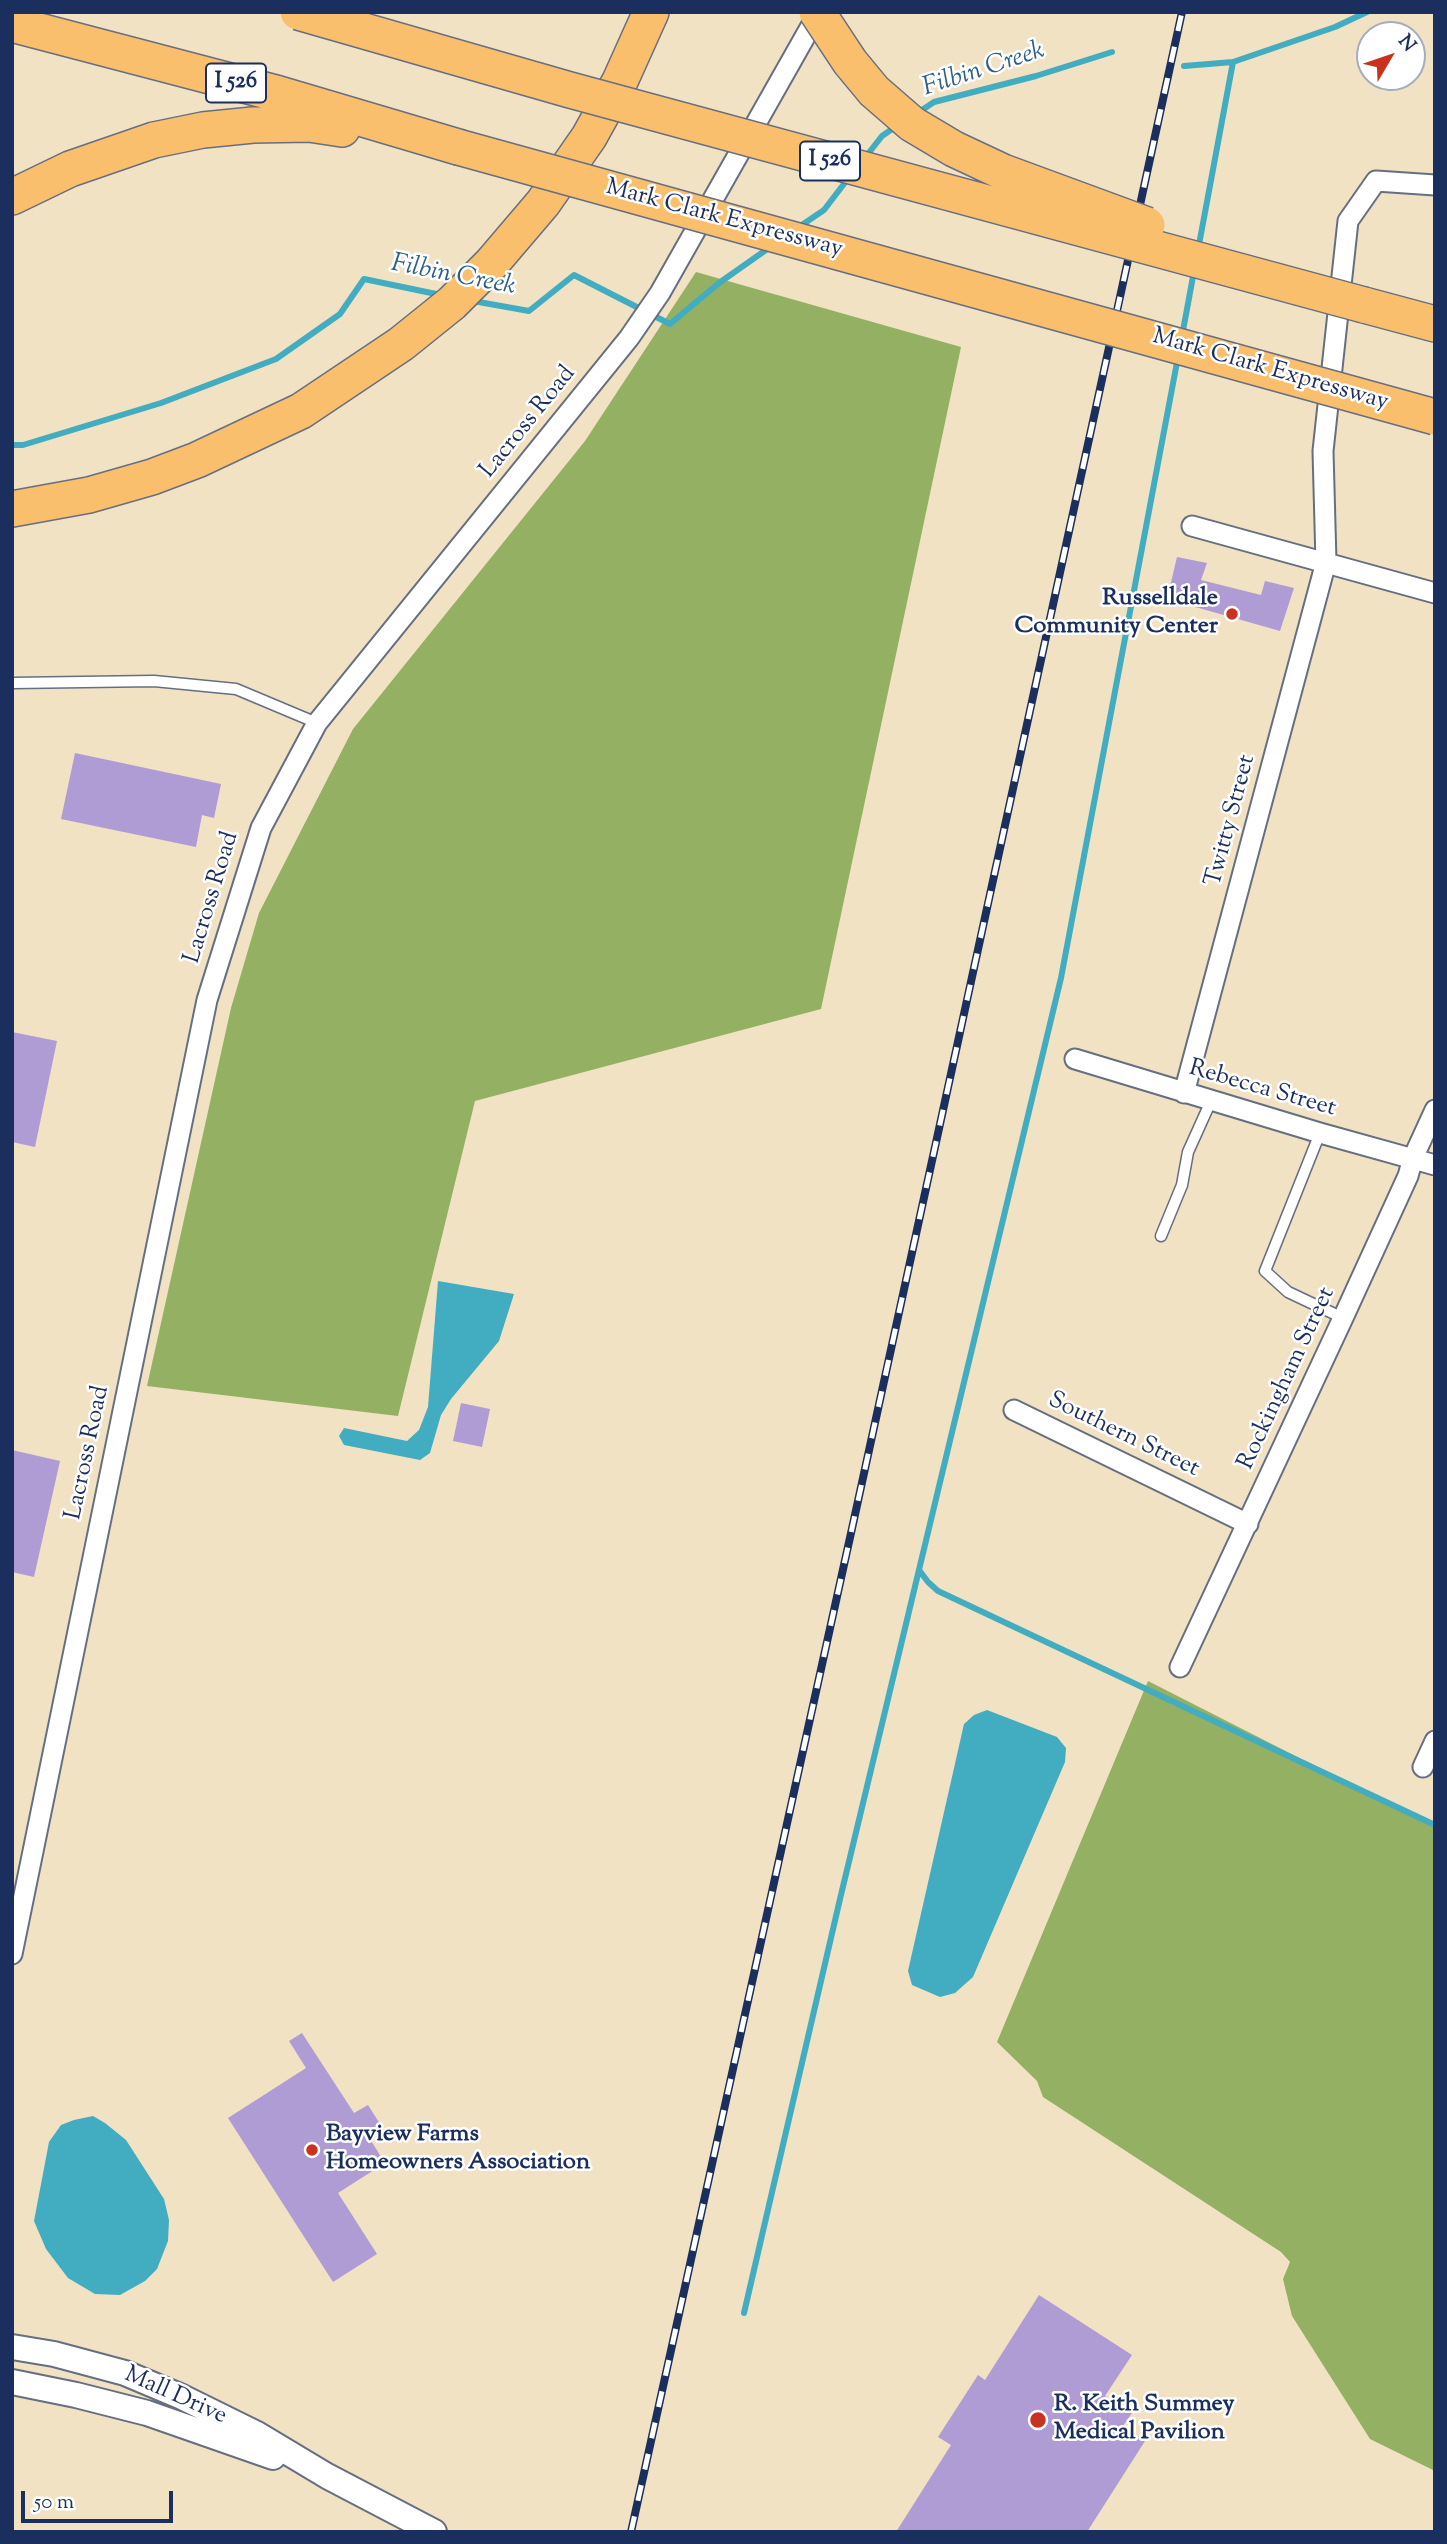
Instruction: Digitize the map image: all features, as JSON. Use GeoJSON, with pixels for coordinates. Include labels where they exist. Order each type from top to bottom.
{"type":"FeatureCollection","features":[{"type":"Feature","properties":{"kind":"highway","name":"I 526"},"geometry":{"type":"LineString","coordinates":[[298,12],[570,90],[1435,324]]}},
{"type":"Feature","properties":{"kind":"highway"},"geometry":{"type":"LineString","coordinates":[[12,509],[89,495],[152,477],[197,460],[302,411],[401,344],[452,303],[491,264],[543,203],[589,137],[620,81],[651,12]]}},
{"type":"Feature","properties":{"kind":"highway"},"geometry":{"type":"LineString","coordinates":[[818,12],[850,62],[873,91],[912,124],[954,149],[1003,172],[1364,305]]}},
{"type":"Feature","properties":{"kind":"highway","name":"Mark Clark Expressway"},"geometry":{"type":"LineString","coordinates":[[12,24],[279,94],[458,147],[1435,416]]}},
{"type":"Feature","properties":{"kind":"highway"},"geometry":{"type":"LineString","coordinates":[[12,197],[70,169],[114,153],[154,140],[203,130],[253,125],[309,124],[458,147]]}},
{"type":"Feature","properties":{"kind":"street","name":"Lacross Road"},"geometry":{"type":"LineString","coordinates":[[12,1954],[207,1000],[261,828],[317,723],[629,338],[660,293],[818,12]]}},
{"type":"Feature","properties":{"kind":"street","name":"Twitty Street"},"geometry":{"type":"LineString","coordinates":[[1184,1093],[1326,562],[1323,451],[1348,220],[1376,181],[1435,185]]}},
{"type":"Feature","properties":{"kind":"street"},"geometry":{"type":"LineString","coordinates":[[1192,526],[1435,593]]}},
{"type":"Feature","properties":{"kind":"street","name":"Rebecca Street"},"geometry":{"type":"LineString","coordinates":[[1075,1059],[1435,1165]]}},
{"type":"Feature","properties":{"kind":"street","name":"Rockingham Street"},"geometry":{"type":"LineString","coordinates":[[1180,1667],[1343,1318],[1435,1110]]}},
{"type":"Feature","properties":{"kind":"street","name":"Southern Street"},"geometry":{"type":"LineString","coordinates":[[1014,1410],[1248,1524]]}},
{"type":"Feature","properties":{"kind":"street"},"geometry":{"type":"LineString","coordinates":[[1423,1768],[1435,1741]]}},
{"type":"Feature","properties":{"kind":"street","name":"Mall Drive"},"geometry":{"type":"LineString","coordinates":[[12,2347],[54,2354],[125,2373],[182,2397],[257,2434],[327,2476],[433,2532]]}},
{"type":"Feature","properties":{"kind":"street","name":"Mall Drive"},"geometry":{"type":"LineString","coordinates":[[12,2382],[147,2413],[327,2476]]}},
{"type":"Feature","properties":{"kind":"lane"},"geometry":{"type":"LineString","coordinates":[[12,683],[154,681],[236,689],[317,723]]}},
{"type":"Feature","properties":{"kind":"lane"},"geometry":{"type":"LineString","coordinates":[[1161,1236],[1182,1185],[1188,1152],[1211,1101]]}},
{"type":"Feature","properties":{"kind":"lane"},"geometry":{"type":"LineString","coordinates":[[1320,1133],[1265,1271],[1288,1292],[1343,1318]]}},
{"type":"Feature","properties":{"kind":"green space"},"geometry":{"type":"Polygon","coordinates":[[[696,272],[961,347],[821,1009],[475,1101],[398,1416],[147,1386],[231,1008],[259,913],[353,729],[585,441],[696,272]]]}},
{"type":"Feature","properties":{"kind":"green space"},"geometry":{"type":"Polygon","coordinates":[[[1148,1681],[1435,1827],[1435,2471],[1370,2439],[1292,2316],[1283,2279],[1290,2262],[1281,2252],[1043,2097],[1037,2081],[997,2042],[1148,1681]]]}},
{"type":"Feature","properties":{"kind":"water"},"geometry":{"type":"Polygon","coordinates":[[[438,1281],[514,1294],[499,1341],[451,1399],[441,1415],[430,1453],[420,1460],[344,1445],[339,1436],[344,1428],[407,1441],[419,1430],[428,1407],[438,1281]]]}},
{"type":"Feature","properties":{"kind":"water"},"geometry":{"type":"Polygon","coordinates":[[[987,1710],[1057,1737],[1066,1748],[1065,1762],[973,1977],[955,1993],[940,1997],[912,1985],[908,1971],[964,1724],[974,1715],[987,1710]]]}},
{"type":"Feature","properties":{"kind":"water"},"geometry":{"type":"Polygon","coordinates":[[[93,2116],[126,2140],[164,2199],[169,2220],[168,2241],[157,2269],[145,2281],[120,2295],[95,2294],[68,2278],[46,2249],[34,2221],[49,2142],[61,2125],[93,2116]]]}},
{"type":"Feature","properties":{"kind":"building"},"geometry":{"type":"Polygon","coordinates":[[[1177,557],[1207,563],[1201,580],[1261,595],[1265,581],[1294,588],[1280,631],[1167,599],[1177,557]]]}},
{"type":"Feature","properties":{"kind":"building"},"geometry":{"type":"Polygon","coordinates":[[[75,753],[221,784],[214,818],[202,815],[196,847],[61,819],[75,753]]]}},
{"type":"Feature","properties":{"kind":"building"},"geometry":{"type":"Polygon","coordinates":[[[12,1032],[57,1041],[35,1147],[12,1142],[12,1032]]]}},
{"type":"Feature","properties":{"kind":"building"},"geometry":{"type":"Polygon","coordinates":[[[461,1403],[490,1409],[482,1447],[453,1441],[461,1403]]]}},
{"type":"Feature","properties":{"kind":"building"},"geometry":{"type":"Polygon","coordinates":[[[12,1450],[60,1461],[34,1577],[12,1572],[12,1450]]]}},
{"type":"Feature","properties":{"kind":"building","name":"Bayview Farms Homeowners Association"},"geometry":{"type":"Polygon","coordinates":[[[302,2033],[354,2113],[368,2105],[382,2127],[368,2136],[385,2163],[338,2193],[377,2254],[333,2282],[228,2118],[306,2068],[289,2041],[302,2033]]]}},
{"type":"Feature","properties":{"kind":"building","name":"R. Keith Summey Medical Pavilion"},"geometry":{"type":"Polygon","coordinates":[[[1039,2295],[1132,2355],[1105,2396],[1132,2413],[1123,2426],[1145,2441],[1087,2532],[896,2532],[951,2445],[938,2437],[978,2375],[985,2380],[1039,2295]]]}},
{"type":"Feature","properties":{"kind":"waterway","name":"Filbin Creek"},"geometry":{"type":"LineString","coordinates":[[1184,66],[1233,62],[1335,27],[1367,12]]}},
{"type":"Feature","properties":{"kind":"waterway","name":"Filbin Creek"},"geometry":{"type":"LineString","coordinates":[[916,114],[934,102],[1036,76],[1112,52]]}},
{"type":"Feature","properties":{"kind":"waterway"},"geometry":{"type":"LineString","coordinates":[[1198,250],[1233,62]]}},
{"type":"Feature","properties":{"kind":"waterway","name":"Filbin Creek"},"geometry":{"type":"LineString","coordinates":[[864,159],[882,136],[898,125]]}},
{"type":"Feature","properties":{"kind":"waterway","name":"Filbin Creek"},"geometry":{"type":"LineString","coordinates":[[796,229],[824,210],[850,176]]}},
{"type":"Feature","properties":{"kind":"waterway","name":"Filbin Creek"},"geometry":{"type":"LineString","coordinates":[[473,301],[529,311],[574,275],[670,324],[719,283],[773,245]]}},
{"type":"Feature","properties":{"kind":"waterway"},"geometry":{"type":"LineString","coordinates":[[1182,336],[1194,271]]}},
{"type":"Feature","properties":{"kind":"waterway","name":"Filbin Creek"},"geometry":{"type":"LineString","coordinates":[[12,445],[23,445],[161,403],[276,359],[340,314],[364,279],[441,295]]}},
{"type":"Feature","properties":{"kind":"waterway"},"geometry":{"type":"LineString","coordinates":[[744,2313],[840,1899],[1061,978],[1178,357]]}},
{"type":"Feature","properties":{"kind":"waterway"},"geometry":{"type":"LineString","coordinates":[[919,1570],[938,1591],[1435,1825]]}},
{"type":"Feature","properties":{"kind":"railway"},"geometry":{"type":"LineString","coordinates":[[631,2532],[1182,12]]}},
{"type":"Feature","properties":{"kind":"place","name":"Russelldale Community Center"},"geometry":{"type":"Point","coordinates":[1232,614]}},
{"type":"Feature","properties":{"kind":"place","name":"Bayview Farms Homeowners Association"},"geometry":{"type":"Point","coordinates":[312,2150]}},
{"type":"Feature","properties":{"kind":"place","name":"R. Keith Summey Medical Pavilion"},"geometry":{"type":"Point","coordinates":[1038,2420]}}]}
